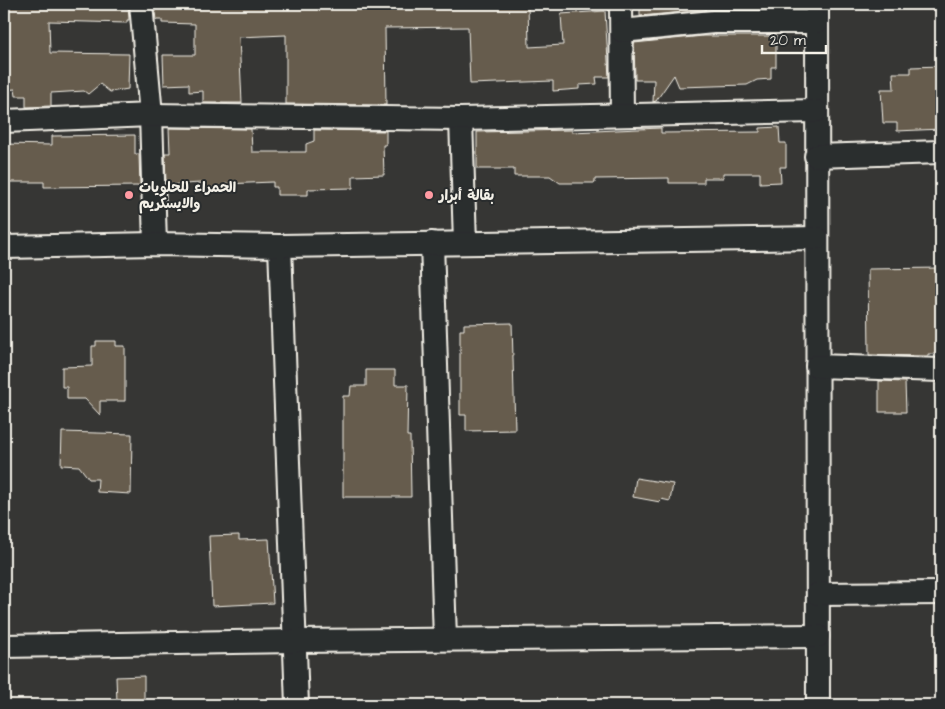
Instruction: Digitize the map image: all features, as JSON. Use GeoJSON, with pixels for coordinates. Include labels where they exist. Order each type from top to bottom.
{"type":"FeatureCollection","features":[{"type":"Feature","properties":{"kind":"street"},"geometry":{"type":"LineString","coordinates":[[141,4],[152,115],[155,244]]}},
{"type":"Feature","properties":{"kind":"street"},"geometry":{"type":"LineString","coordinates":[[621,4],[622,116]]}},
{"type":"Feature","properties":{"kind":"street"},"geometry":{"type":"LineString","coordinates":[[622,32],[817,13],[818,705]]}},
{"type":"Feature","properties":{"kind":"street"},"geometry":{"type":"LineString","coordinates":[[4,121],[152,115],[461,119],[816,111]]}},
{"type":"Feature","properties":{"kind":"street"},"geometry":{"type":"LineString","coordinates":[[461,119],[465,242]]}},
{"type":"Feature","properties":{"kind":"street"},"geometry":{"type":"LineString","coordinates":[[816,156],[941,152]]}},
{"type":"Feature","properties":{"kind":"street"},"geometry":{"type":"LineString","coordinates":[[4,247],[155,244],[280,246],[817,238]]}},
{"type":"Feature","properties":{"kind":"street"},"geometry":{"type":"LineString","coordinates":[[432,243],[445,639]]}},
{"type":"Feature","properties":{"kind":"street"},"geometry":{"type":"LineString","coordinates":[[280,246],[297,705]]}},
{"type":"Feature","properties":{"kind":"street"},"geometry":{"type":"LineString","coordinates":[[817,366],[941,370]]}},
{"type":"Feature","properties":{"kind":"street"},"geometry":{"type":"LineString","coordinates":[[818,594],[941,593]]}},
{"type":"Feature","properties":{"kind":"street"},"geometry":{"type":"LineString","coordinates":[[4,646],[445,639],[818,636]]}},
{"type":"Feature","properties":{"kind":"building"},"geometry":{"type":"Polygon","coordinates":[[[4,4],[128,4],[129,20],[127,20],[127,23],[49,21],[50,53],[129,54],[128,89],[110,92],[100,84],[88,94],[84,91],[51,93],[51,106],[26,107],[26,96],[16,96],[15,89],[4,90],[4,4]]]}},
{"type":"Feature","properties":{"kind":"building"},"geometry":{"type":"Polygon","coordinates":[[[154,4],[528,4],[529,47],[563,45],[561,14],[605,11],[609,77],[596,77],[597,84],[579,85],[579,89],[553,91],[553,81],[470,84],[468,27],[385,28],[386,105],[286,104],[286,35],[239,37],[242,103],[203,103],[203,91],[189,92],[189,84],[164,85],[163,55],[195,55],[195,24],[162,23],[162,20],[156,20],[154,4]]]}},
{"type":"Feature","properties":{"kind":"building"},"geometry":{"type":"Polygon","coordinates":[[[640,4],[710,4],[705,10],[640,16],[640,4]]]}},
{"type":"Feature","properties":{"kind":"building"},"geometry":{"type":"Polygon","coordinates":[[[703,36],[776,36],[776,67],[771,67],[771,79],[757,80],[747,85],[679,87],[674,75],[656,101],[653,102],[654,80],[635,80],[634,43],[703,36]]]}},
{"type":"Feature","properties":{"kind":"building"},"geometry":{"type":"Polygon","coordinates":[[[941,66],[941,129],[897,131],[897,123],[883,123],[881,89],[894,89],[893,73],[911,73],[911,67],[941,66]]]}},
{"type":"Feature","properties":{"kind":"building"},"geometry":{"type":"Polygon","coordinates":[[[779,127],[780,143],[786,143],[786,167],[780,167],[781,182],[760,183],[760,173],[723,173],[723,178],[704,178],[704,183],[669,183],[669,178],[595,179],[595,183],[560,183],[550,176],[514,176],[514,169],[477,169],[477,132],[572,130],[572,132],[661,128],[661,133],[760,132],[760,128],[779,127]]]}},
{"type":"Feature","properties":{"kind":"building"},"geometry":{"type":"Polygon","coordinates":[[[169,128],[251,129],[252,152],[306,152],[306,144],[314,141],[314,130],[386,131],[386,145],[383,145],[384,175],[353,176],[353,188],[308,189],[308,195],[277,195],[277,187],[273,187],[273,182],[225,184],[225,187],[201,189],[201,183],[166,185],[165,153],[170,153],[169,128]]]}},
{"type":"Feature","properties":{"kind":"building"},"geometry":{"type":"Polygon","coordinates":[[[135,135],[135,154],[139,154],[140,186],[44,187],[44,182],[4,182],[4,144],[52,145],[52,136],[135,135]]]}},
{"type":"Feature","properties":{"kind":"building"},"geometry":{"type":"Polygon","coordinates":[[[941,268],[941,354],[928,354],[928,356],[869,355],[868,269],[941,268]]]}},
{"type":"Feature","properties":{"kind":"building"},"geometry":{"type":"Polygon","coordinates":[[[512,323],[515,430],[466,431],[466,415],[460,415],[460,330],[464,330],[464,324],[512,323]]]}},
{"type":"Feature","properties":{"kind":"building"},"geometry":{"type":"Polygon","coordinates":[[[96,341],[116,341],[116,346],[125,346],[125,401],[100,401],[100,415],[85,399],[67,399],[67,387],[62,387],[62,367],[92,366],[92,346],[96,346],[96,341]]]}},
{"type":"Feature","properties":{"kind":"building"},"geometry":{"type":"Polygon","coordinates":[[[366,370],[395,370],[395,385],[408,385],[407,436],[410,436],[411,497],[343,497],[343,396],[350,396],[351,386],[366,386],[366,370]]]}},
{"type":"Feature","properties":{"kind":"building"},"geometry":{"type":"Polygon","coordinates":[[[879,381],[905,382],[906,412],[879,412],[879,381]]]}},
{"type":"Feature","properties":{"kind":"building"},"geometry":{"type":"Polygon","coordinates":[[[62,432],[132,434],[131,494],[97,492],[98,479],[89,479],[79,466],[61,465],[62,432]]]}},
{"type":"Feature","properties":{"kind":"building"},"geometry":{"type":"Polygon","coordinates":[[[636,478],[673,484],[670,501],[661,499],[660,502],[633,497],[636,478]]]}},
{"type":"Feature","properties":{"kind":"building"},"geometry":{"type":"Polygon","coordinates":[[[239,535],[239,540],[269,539],[273,603],[212,606],[209,536],[239,535]]]}},
{"type":"Feature","properties":{"kind":"building"},"geometry":{"type":"Polygon","coordinates":[[[144,676],[144,701],[117,702],[116,677],[144,676]]]}},
{"type":"Feature","properties":{"kind":"place","name":"الحمراء للحلويات والايسكريم"},"geometry":{"type":"Point","coordinates":[129,195]}},
{"type":"Feature","properties":{"kind":"place","name":"بقالة أبرار"},"geometry":{"type":"Point","coordinates":[429,195]}}]}
